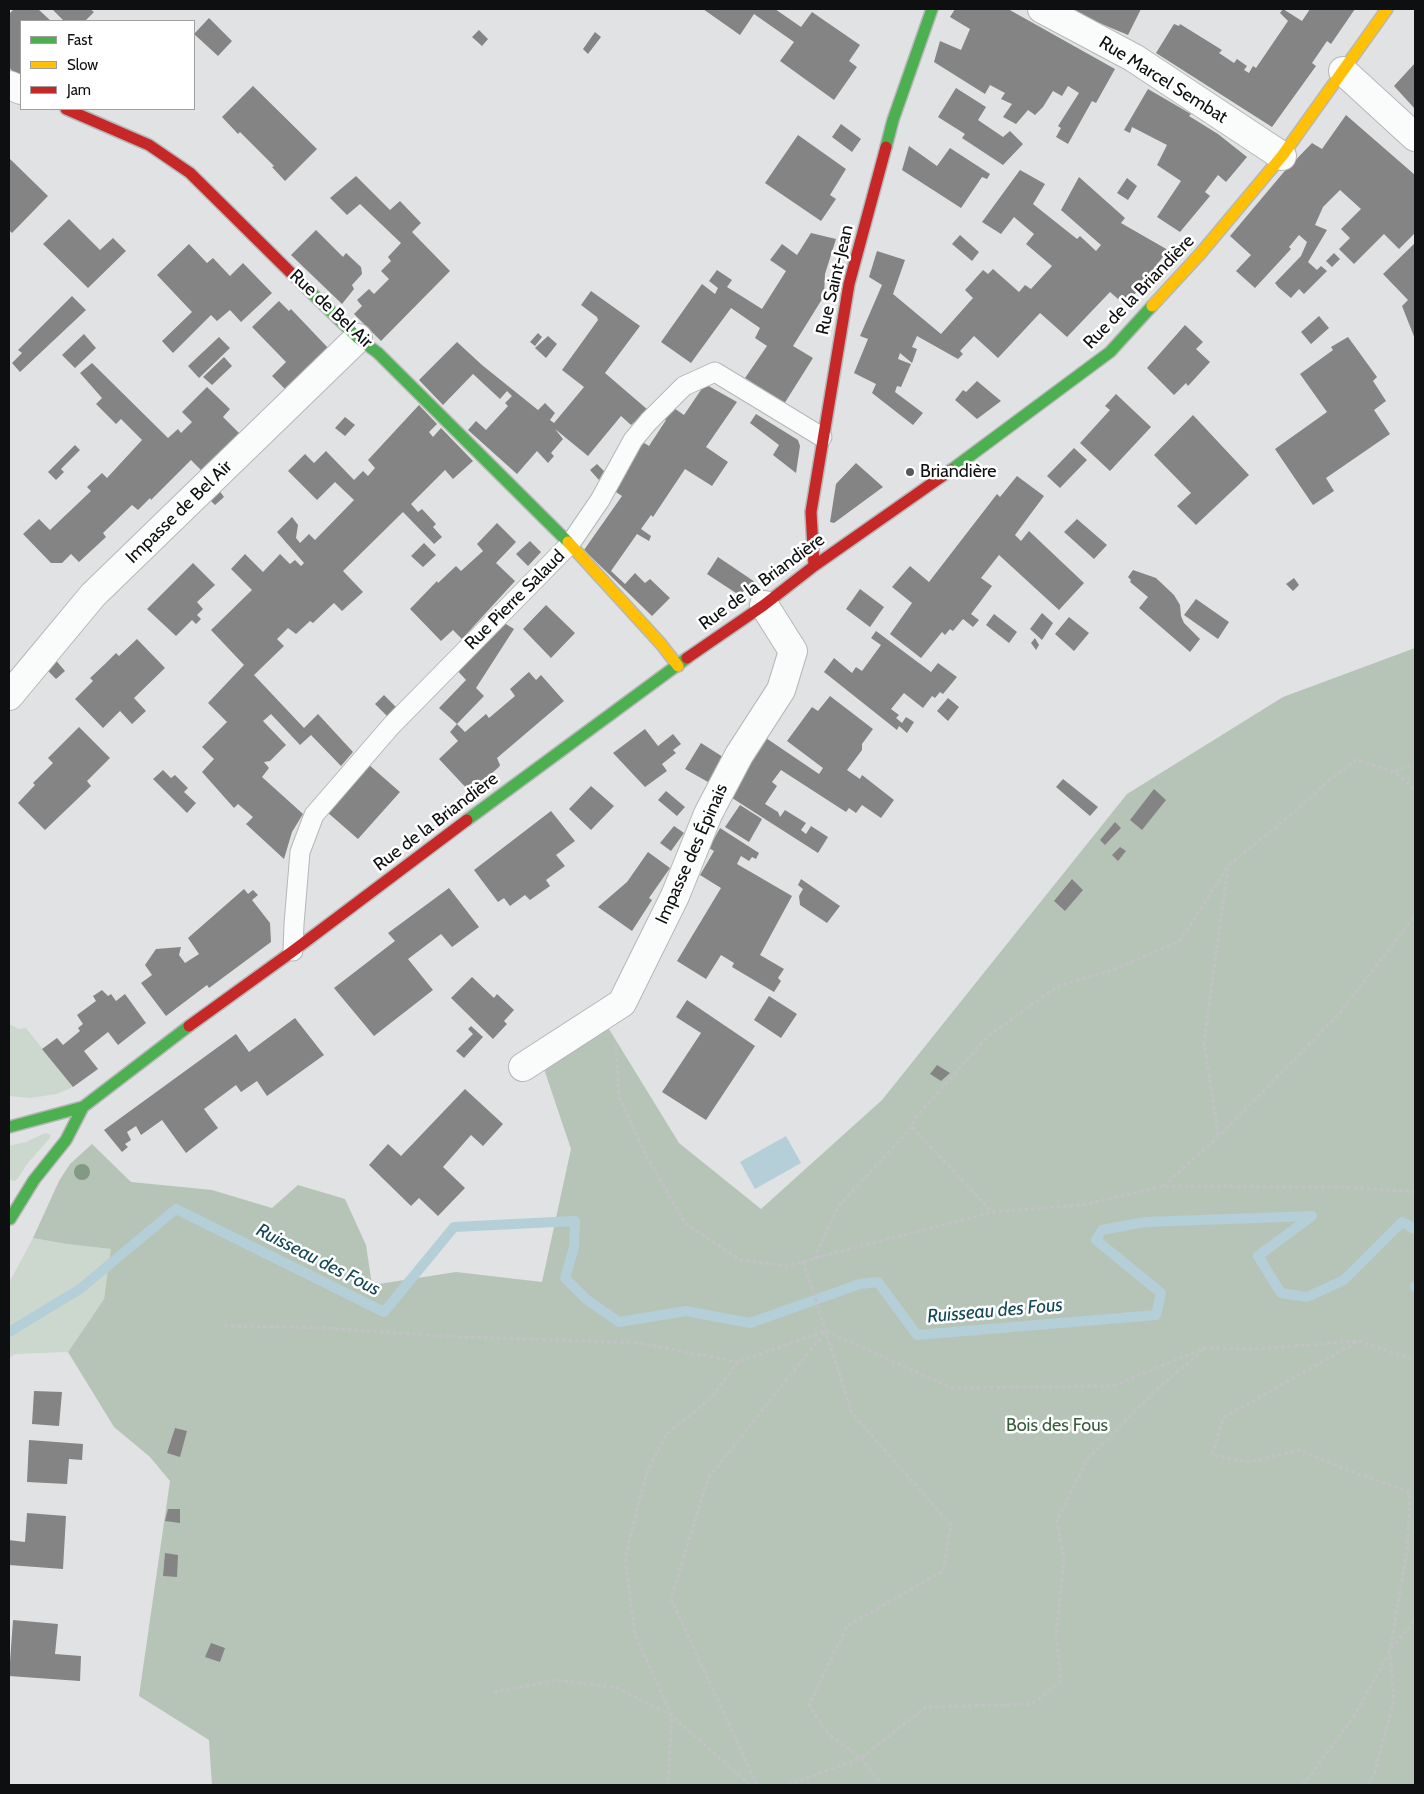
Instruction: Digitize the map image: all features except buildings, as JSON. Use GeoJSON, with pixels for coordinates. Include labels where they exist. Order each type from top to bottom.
{"type":"FeatureCollection","features":[{"type":"Feature","properties":{"kind":"street","name":"Rue Saint-Jean"},"geometry":{"type":"LineString","coordinates":[[814,566],[811,512],[849,284],[893,120],[932,9]]}},
{"type":"Feature","properties":{"kind":"street","name":"Rue Marcel Sembat"},"geometry":{"type":"LineString","coordinates":[[1042,9],[1134,58],[1282,156]]}},
{"type":"Feature","properties":{"kind":"street","name":"Rue de la Briandière"},"geometry":{"type":"LineString","coordinates":[[10,1125],[83,1107],[180,1033],[294,952],[422,853],[710,641],[764,605],[814,566],[982,449],[1110,352],[1200,254],[1282,156],[1387,9]]}},
{"type":"Feature","properties":{"kind":"street"},"geometry":{"type":"LineString","coordinates":[[1343,71],[1415,137]]}},
{"type":"Feature","properties":{"kind":"street","name":"Rue de Bel Air"},"geometry":{"type":"LineString","coordinates":[[68,110],[149,145],[190,173],[358,338],[378,353],[570,544],[661,644],[678,666]]}},
{"type":"Feature","properties":{"kind":"street","name":"Impasse de Bel Air"},"geometry":{"type":"LineString","coordinates":[[9,696],[93,596],[358,338]]}},
{"type":"Feature","properties":{"kind":"street","name":"Impasse des Épinais"},"geometry":{"type":"LineString","coordinates":[[622,1003],[675,896],[708,814],[739,754],[781,690],[793,651],[764,605]]}},
{"type":"Feature","properties":{"kind":"street"},"geometry":{"type":"LineString","coordinates":[[523,1067],[622,1003]]}},
{"type":"Feature","properties":{"kind":"street","name":"Rue de la Briandière"},"geometry":{"type":"LineString","coordinates":[[9,1220],[34,1180],[66,1140],[83,1107]]}},
{"type":"Feature","properties":{"kind":"lane","name":"Rue Pierre Salaud"},"geometry":{"type":"LineString","coordinates":[[294,952],[294,924],[300,852],[314,815],[391,726],[570,544],[600,500],[633,440],[684,386],[715,372],[822,437]]}},
{"type":"Feature","properties":{"kind":"path"},"geometry":{"type":"LineString","coordinates":[[814,1258],[838,1207],[912,1127],[915,1118],[988,1036],[1058,986],[1113,970],[1180,941],[1228,866],[1327,782],[1356,760],[1395,772],[1415,790]]}},
{"type":"Feature","properties":{"kind":"path"},"geometry":{"type":"LineString","coordinates":[[1395,772],[1415,763]]}},
{"type":"Feature","properties":{"kind":"path"},"geometry":{"type":"LineString","coordinates":[[1218,1136],[1204,1042],[1228,866]]}},
{"type":"Feature","properties":{"kind":"path"},"geometry":{"type":"LineString","coordinates":[[1163,1186],[1218,1136],[1338,1015],[1415,916]]}},
{"type":"Feature","properties":{"kind":"path"},"geometry":{"type":"LineString","coordinates":[[622,1003],[615,1049],[618,1097],[647,1157],[685,1223],[740,1260],[785,1266],[992,1212],[1083,1205],[1163,1186],[1342,1187],[1415,1192]]}},
{"type":"Feature","properties":{"kind":"path"},"geometry":{"type":"LineString","coordinates":[[912,1127],[992,1212]]}},
{"type":"Feature","properties":{"kind":"path"},"geometry":{"type":"LineString","coordinates":[[804,1261],[852,1413],[951,1525],[943,1571],[847,1626],[809,1705],[828,1734],[861,1758],[882,1785]]}},
{"type":"Feature","properties":{"kind":"path"},"geometry":{"type":"LineString","coordinates":[[224,1326],[328,1328],[439,1336],[639,1343],[738,1362],[825,1331],[952,1388],[1114,1386],[1205,1348],[1254,1349],[1359,1341],[1415,1360]]}},
{"type":"Feature","properties":{"kind":"path"},"geometry":{"type":"LineString","coordinates":[[757,1785],[671,1599],[708,1478],[825,1331]]}},
{"type":"Feature","properties":{"kind":"path"},"geometry":{"type":"LineString","coordinates":[[1359,1341],[1223,1418],[1212,1455],[1250,1462],[1300,1450],[1347,1470],[1410,1492],[1407,1551],[1390,1651],[1394,1700],[1374,1775],[1368,1785]]}},
{"type":"Feature","properties":{"kind":"path"},"geometry":{"type":"LineString","coordinates":[[788,1785],[861,1758],[926,1706],[1032,1704],[1062,1681],[1056,1636],[1064,1558],[1057,1520],[1087,1460],[1156,1390],[1205,1348]]}},
{"type":"Feature","properties":{"kind":"path"},"geometry":{"type":"LineString","coordinates":[[668,1785],[672,1716],[635,1634],[625,1558],[646,1475],[666,1435],[712,1397],[738,1362]]}},
{"type":"Feature","properties":{"kind":"path"},"geometry":{"type":"LineString","coordinates":[[1303,1785],[1354,1716],[1390,1651],[1415,1620]]}},
{"type":"Feature","properties":{"kind":"path"},"geometry":{"type":"LineString","coordinates":[[494,1692],[557,1680],[618,1688],[672,1716],[750,1785]]}},
{"type":"Feature","properties":{"kind":"shaded area"},"geometry":{"type":"Polygon","coordinates":[[[9,1024],[19,1029],[26,1028],[73,1087],[57,1094],[30,1098],[9,1096],[9,1024]]]}},
{"type":"Feature","properties":{"kind":"shaded area"},"geometry":{"type":"Polygon","coordinates":[[[45,1133],[51,1135],[49,1139],[27,1164],[18,1178],[15,1181],[11,1180],[9,1178],[9,1146],[26,1142],[45,1133]]]}},
{"type":"Feature","properties":{"kind":"shaded area"},"geometry":{"type":"Polygon","coordinates":[[[33,1238],[112,1249],[104,1299],[68,1352],[15,1354],[9,1358],[9,1283],[33,1238]]]}},
{"type":"Feature","properties":{"kind":"green space","name":"Bois des Fous"},"geometry":{"type":"Polygon","coordinates":[[[1415,648],[1415,1785],[212,1785],[209,1740],[139,1696],[170,1481],[150,1457],[114,1427],[68,1352],[104,1299],[111,1249],[33,1238],[59,1181],[70,1164],[92,1144],[131,1182],[212,1190],[272,1208],[298,1185],[345,1199],[366,1245],[372,1285],[456,1272],[542,1282],[571,1149],[542,1063],[609,1029],[679,1143],[761,1209],[882,1100],[1127,794],[1283,697],[1415,648]]]}},
{"type":"Feature","properties":{"kind":"water"},"geometry":{"type":"Polygon","coordinates":[[[786,1136],[801,1163],[755,1189],[740,1162],[786,1136]]]}},
{"type":"Feature","properties":{"kind":"waterway","name":"Ruisseau des Fous"},"geometry":{"type":"LineString","coordinates":[[9,1332],[80,1289],[176,1209],[384,1312],[454,1227],[575,1221],[574,1247],[565,1278],[586,1299],[619,1322],[686,1311],[750,1323],[860,1284],[878,1282],[917,1335],[1156,1315],[1161,1293],[1096,1240],[1102,1230],[1145,1222],[1312,1216],[1258,1256],[1281,1293],[1307,1297],[1344,1280],[1402,1222],[1415,1229]]}},
{"type":"Feature","properties":{"kind":"traffic: fast"},"geometry":{"type":"LineString","coordinates":[[886,147],[893,120],[932,9]]}},
{"type":"Feature","properties":{"kind":"traffic: fast"},"geometry":{"type":"LineString","coordinates":[[292,274],[358,338],[378,353],[568,542]]}},
{"type":"Feature","properties":{"kind":"traffic: fast"},"geometry":{"type":"LineString","coordinates":[[951,470],[1110,352],[1152,306]]}},
{"type":"Feature","properties":{"kind":"traffic: fast"},"geometry":{"type":"LineString","coordinates":[[467,820],[687,658]]}},
{"type":"Feature","properties":{"kind":"traffic: fast"},"geometry":{"type":"LineString","coordinates":[[9,1127],[83,1107],[189,1026]]}},
{"type":"Feature","properties":{"kind":"traffic: fast"},"geometry":{"type":"LineString","coordinates":[[10,1219],[34,1180],[66,1140],[83,1107]]}},
{"type":"Feature","properties":{"kind":"traffic: slow"},"geometry":{"type":"LineString","coordinates":[[1152,306],[1200,254],[1282,156],[1387,9]]}},
{"type":"Feature","properties":{"kind":"traffic: slow"},"geometry":{"type":"LineString","coordinates":[[568,542],[661,644],[678,666]]}},
{"type":"Feature","properties":{"kind":"traffic: jam"},"geometry":{"type":"LineString","coordinates":[[68,110],[149,145],[190,173],[292,274]]}},
{"type":"Feature","properties":{"kind":"traffic: jam"},"geometry":{"type":"LineString","coordinates":[[814,566],[811,512],[849,284],[886,147]]}},
{"type":"Feature","properties":{"kind":"traffic: jam"},"geometry":{"type":"LineString","coordinates":[[687,658],[951,470]]}},
{"type":"Feature","properties":{"kind":"traffic: jam"},"geometry":{"type":"LineString","coordinates":[[189,1026],[293,951],[467,820]]}},
{"type":"Feature","properties":{"kind":"place","name":"Briandière"},"geometry":{"type":"Point","coordinates":[910,472]}}]}
